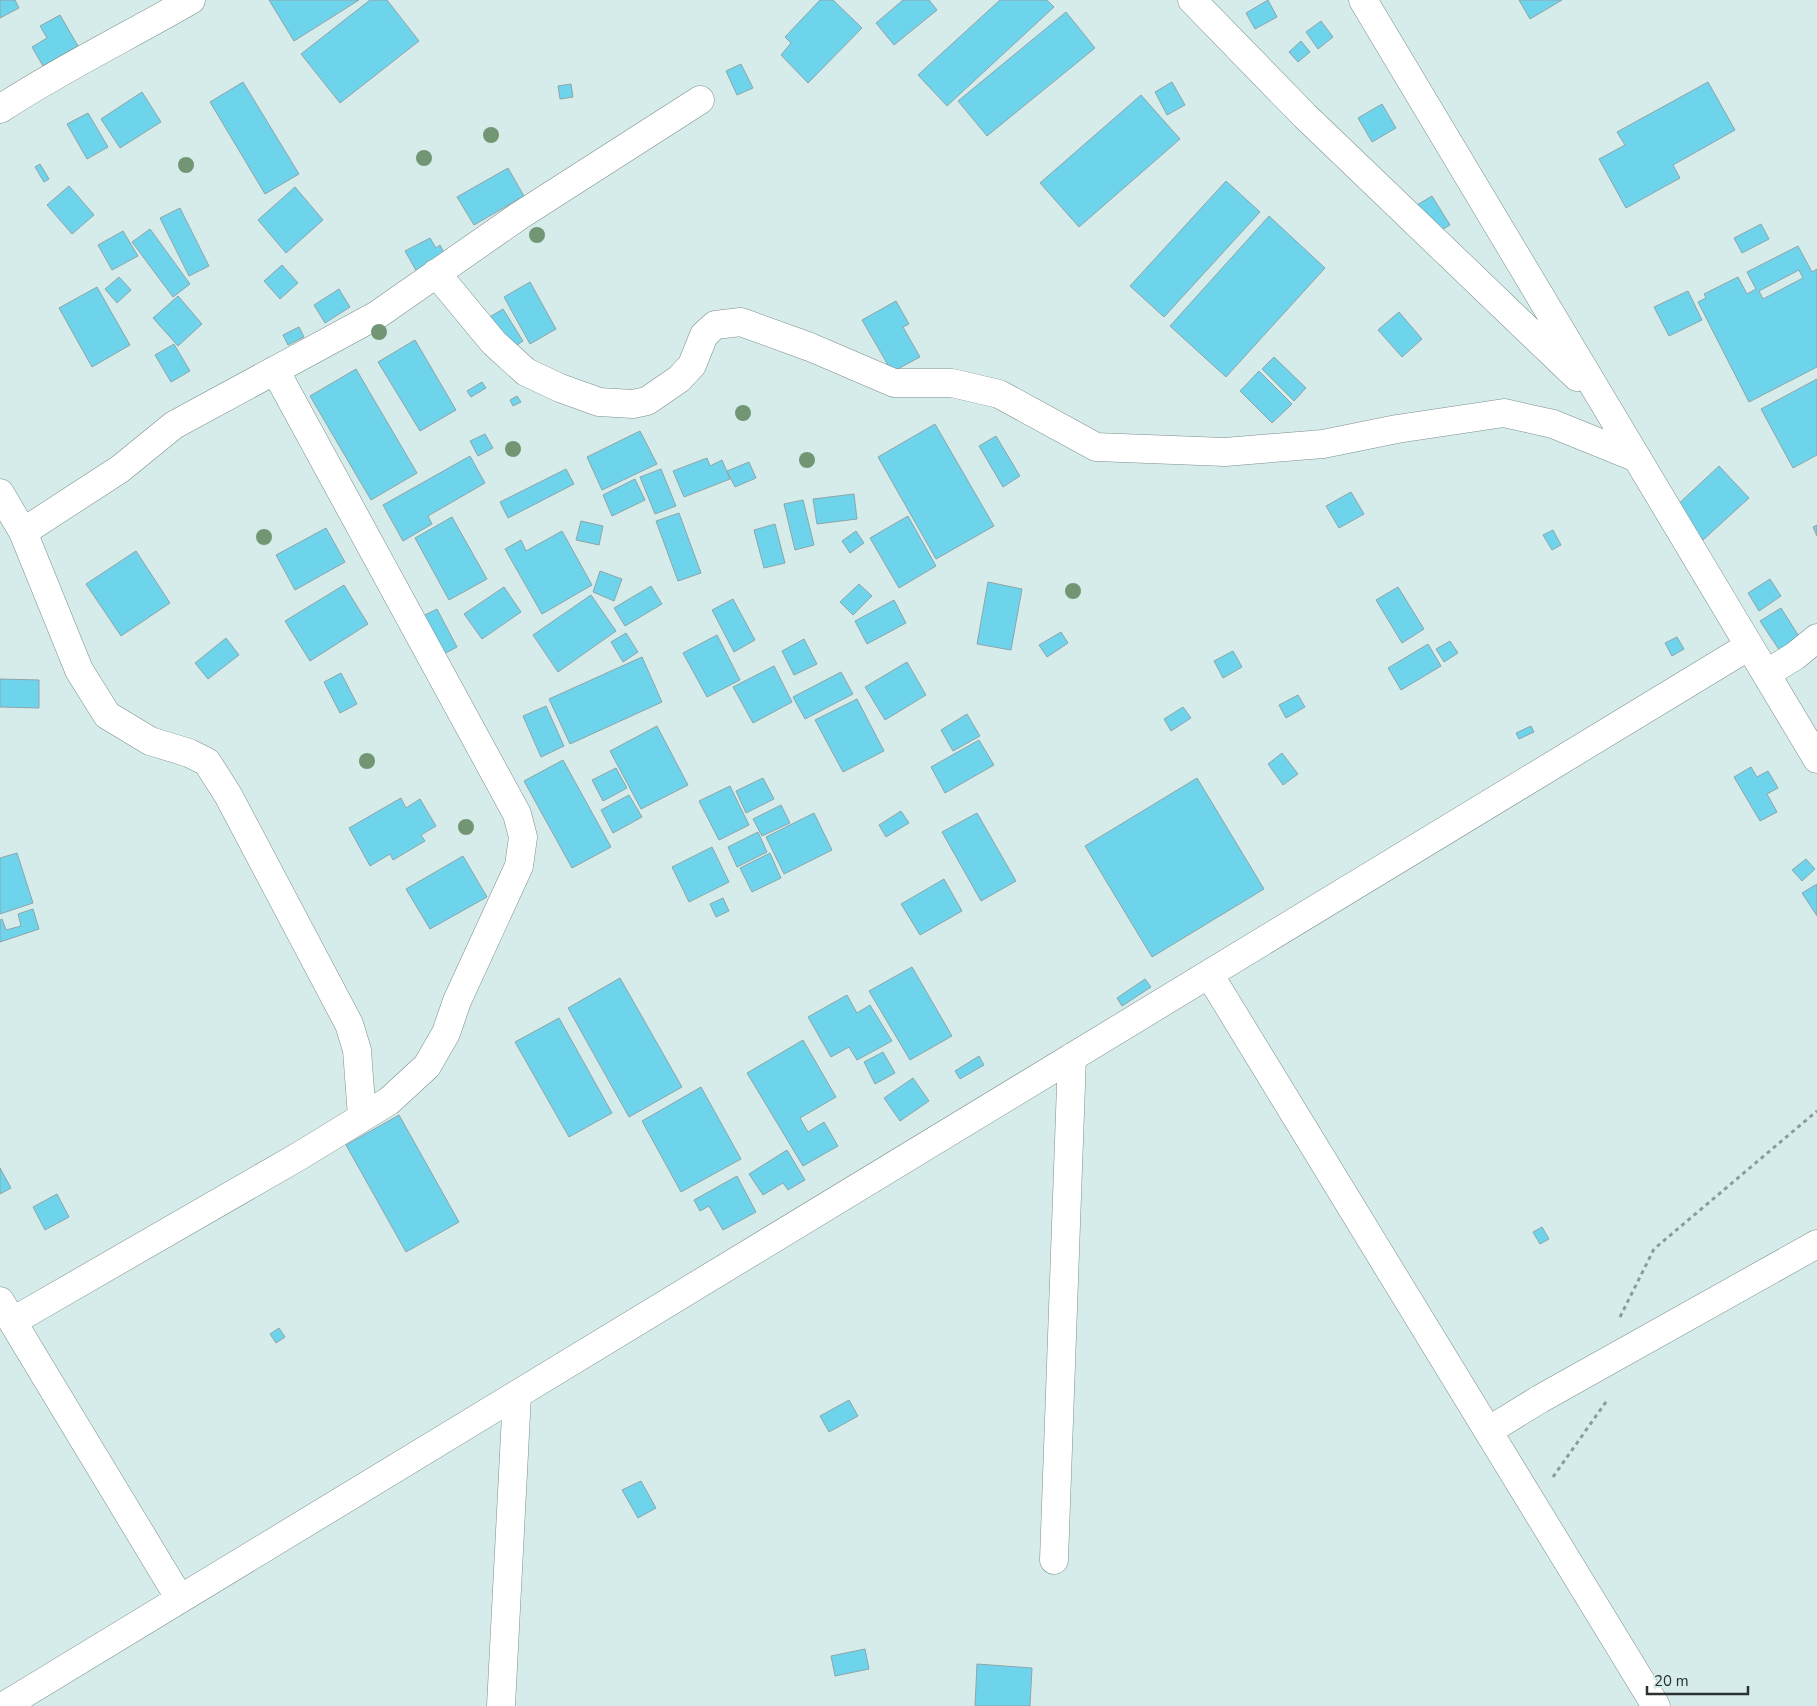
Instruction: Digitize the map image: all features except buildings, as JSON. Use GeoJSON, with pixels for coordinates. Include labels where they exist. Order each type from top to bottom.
{"type":"FeatureCollection","features":[{"type":"Feature","properties":{"kind":"street"},"geometry":{"type":"LineString","coordinates":[[0,109],[191,0]]}},
{"type":"Feature","properties":{"kind":"street"},"geometry":{"type":"LineString","coordinates":[[1192,0],[1305,116],[1603,402]]}},
{"type":"Feature","properties":{"kind":"street"},"geometry":{"type":"LineString","coordinates":[[1363,0],[1817,759]]}},
{"type":"Feature","properties":{"kind":"street"},"geometry":{"type":"LineString","coordinates":[[23,532],[120,469],[174,425],[377,315],[519,216],[700,100]]}},
{"type":"Feature","properties":{"kind":"street"},"geometry":{"type":"LineString","coordinates":[[436,273],[494,343],[526,372],[560,388],[599,402],[633,404],[647,401],[679,379],[692,365],[704,335],[715,325],[741,322],[810,347],[894,383],[952,383],[999,394],[1096,447],[1224,452],[1323,444],[1397,429],[1504,413],[1553,424],[1637,458]]}},
{"type":"Feature","properties":{"kind":"street"},"geometry":{"type":"LineString","coordinates":[[180,1599],[6,1311],[243,1190],[390,1101],[427,1066],[446,1033],[457,1001],[519,866],[523,837],[517,814],[275,370]]}},
{"type":"Feature","properties":{"kind":"street"},"geometry":{"type":"LineString","coordinates":[[0,493],[23,532],[79,670],[107,715],[150,741],[189,753],[207,762],[228,795],[349,1024],[357,1050],[362,1117]]}},
{"type":"Feature","properties":{"kind":"street"},"geometry":{"type":"LineString","coordinates":[[1766,674],[1795,656],[1817,638]]}},
{"type":"Feature","properties":{"kind":"street"},"geometry":{"type":"LineString","coordinates":[[4,1706],[1749,646]]}},
{"type":"Feature","properties":{"kind":"street"},"geometry":{"type":"LineString","coordinates":[[1209,974],[1656,1706]]}},
{"type":"Feature","properties":{"kind":"street"},"geometry":{"type":"LineString","coordinates":[[1054,1560],[1072,1057]]}},
{"type":"Feature","properties":{"kind":"street"},"geometry":{"type":"LineString","coordinates":[[1488,1431],[1540,1399],[1817,1244]]}},
{"type":"Feature","properties":{"kind":"street"},"geometry":{"type":"LineString","coordinates":[[501,1706],[517,1395]]}}]}
